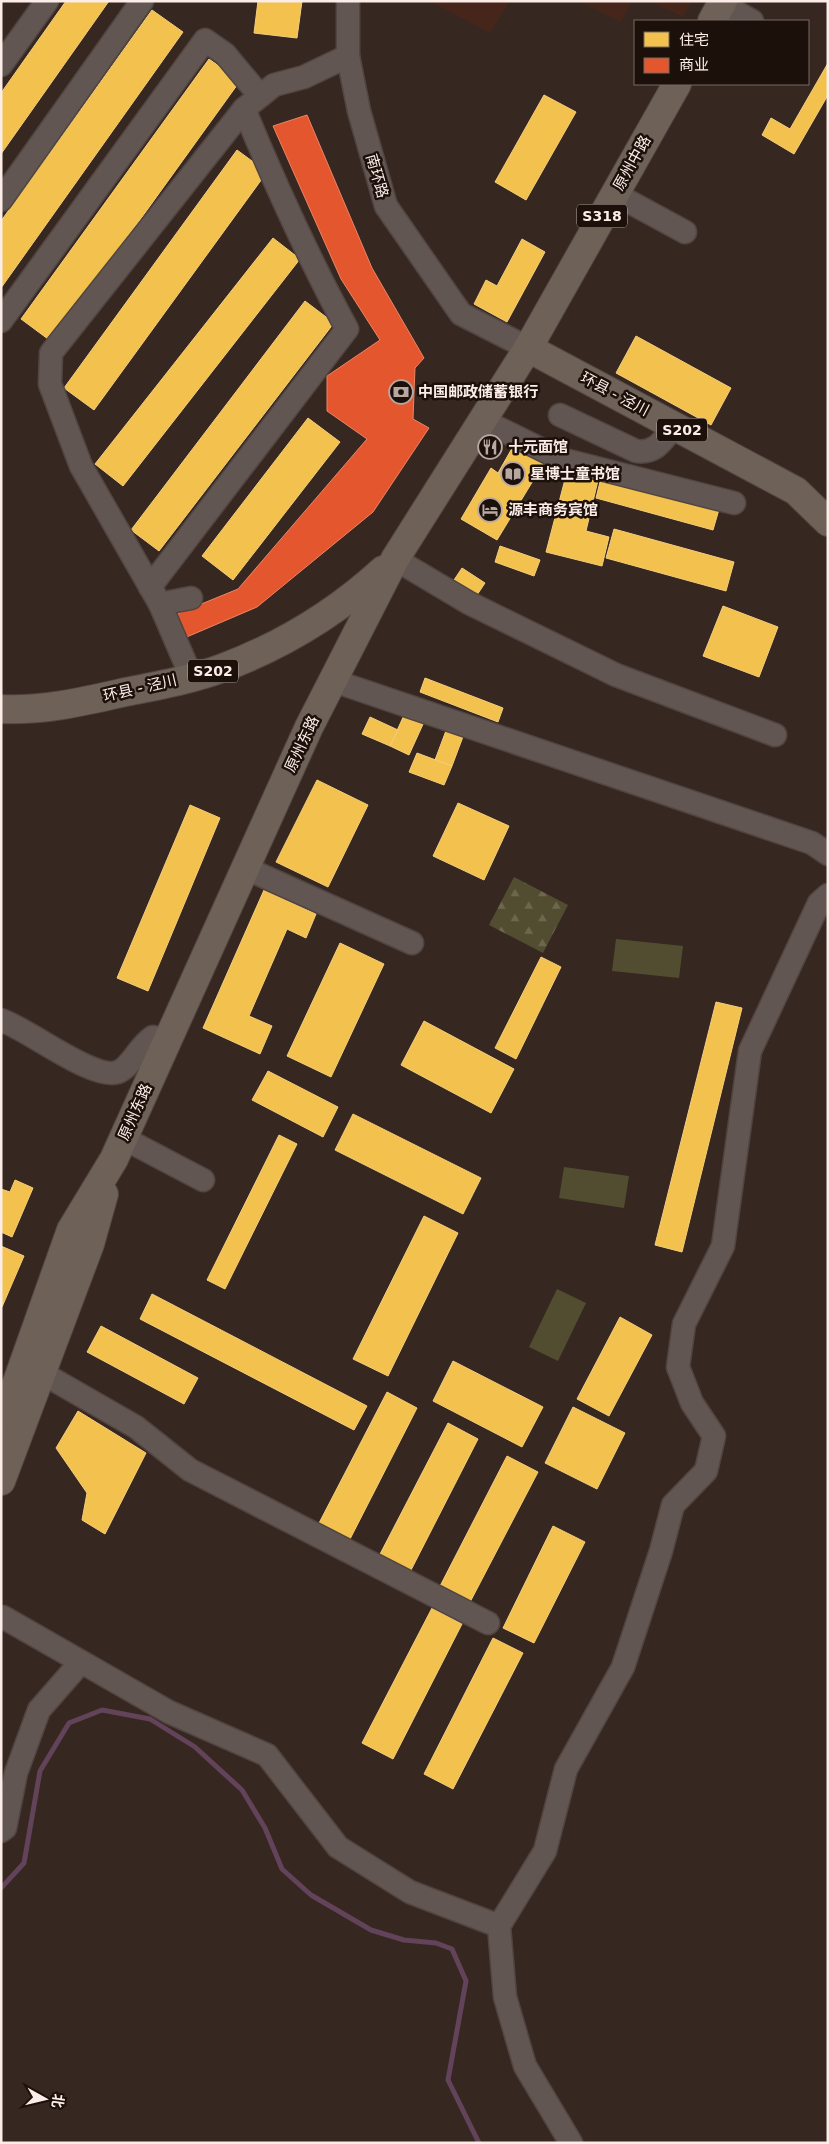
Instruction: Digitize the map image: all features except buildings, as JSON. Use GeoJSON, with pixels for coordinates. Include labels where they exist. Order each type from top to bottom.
{"type":"FeatureCollection","features":[{"type":"Feature","properties":{"kind":"main road","name":"原州中路"},"geometry":{"type":"LineString","coordinates":[[528,348],[676,85]]}},
{"type":"Feature","properties":{"kind":"main road","name":"原州东路"},"geometry":{"type":"LineString","coordinates":[[1,1427],[71,1230],[118,1149],[309,727],[395,559],[528,348]]}},
{"type":"Feature","properties":{"kind":"main road","name":"环县 - 泾川"},"geometry":{"type":"LineString","coordinates":[[528,348],[796,491],[826,517]]}},
{"type":"Feature","properties":{"kind":"main road","name":"环县 - 泾川"},"geometry":{"type":"LineString","coordinates":[[1,709],[66,705],[223,668],[275,645],[355,596],[395,559]]}},
{"type":"Feature","properties":{"kind":"main road","name":"原州东路"},"geometry":{"type":"LineString","coordinates":[[1,1481],[90,1244],[118,1149]]}},
{"type":"Feature","properties":{"kind":"street"},"geometry":{"type":"LineString","coordinates":[[1,65],[47,1]]}},
{"type":"Feature","properties":{"kind":"street"},"geometry":{"type":"LineString","coordinates":[[1,200],[142,1]]}},
{"type":"Feature","properties":{"kind":"street","name":"南环路"},"geometry":{"type":"LineString","coordinates":[[348,1],[348,56],[359,111],[386,206],[461,314],[528,348]]}},
{"type":"Feature","properties":{"kind":"street"},"geometry":{"type":"LineString","coordinates":[[719,9],[749,20]]}},
{"type":"Feature","properties":{"kind":"street"},"geometry":{"type":"LineString","coordinates":[[1,321],[205,40],[225,54],[252,102],[280,197],[313,266],[348,329],[155,595]]}},
{"type":"Feature","properties":{"kind":"street"},"geometry":{"type":"LineString","coordinates":[[191,676],[155,595],[81,466],[50,384],[51,353],[252,102],[274,85],[304,77],[348,56]]}},
{"type":"Feature","properties":{"kind":"street"},"geometry":{"type":"LineString","coordinates":[[615,194],[685,232]]}},
{"type":"Feature","properties":{"kind":"street"},"geometry":{"type":"LineString","coordinates":[[560,416],[636,452],[644,453],[657,448],[674,426]]}},
{"type":"Feature","properties":{"kind":"street"},"geometry":{"type":"LineString","coordinates":[[482,420],[561,459],[734,504]]}},
{"type":"Feature","properties":{"kind":"street"},"geometry":{"type":"LineString","coordinates":[[395,559],[469,603],[616,675],[775,735]]}},
{"type":"Feature","properties":{"kind":"street"},"geometry":{"type":"LineString","coordinates":[[155,595],[191,598]]}},
{"type":"Feature","properties":{"kind":"street"},"geometry":{"type":"LineString","coordinates":[[334,681],[812,843],[828,854]]}},
{"type":"Feature","properties":{"kind":"street"},"geometry":{"type":"LineString","coordinates":[[246,868],[412,944]]}},
{"type":"Feature","properties":{"kind":"street"},"geometry":{"type":"LineString","coordinates":[[570,2143],[525,2066],[505,1997],[499,1926],[545,1851],[566,1769],[623,1667],[661,1551],[673,1505],[706,1471],[714,1436],[692,1403],[678,1367],[684,1324],[723,1246],[750,1051],[819,903],[828,895]]}},
{"type":"Feature","properties":{"kind":"street"},"geometry":{"type":"LineString","coordinates":[[1,1020],[16,1025],[90,1068],[107,1074],[119,1072],[129,1065],[142,1044],[153,1037],[168,1040]]}},
{"type":"Feature","properties":{"kind":"street"},"geometry":{"type":"LineString","coordinates":[[118,1149],[203,1180]]}},
{"type":"Feature","properties":{"kind":"street"},"geometry":{"type":"LineString","coordinates":[[42,1373],[136,1427],[190,1470],[488,1623]]}},
{"type":"Feature","properties":{"kind":"street"},"geometry":{"type":"LineString","coordinates":[[3,1617],[169,1712],[266,1755],[338,1847],[410,1892],[499,1926]]}},
{"type":"Feature","properties":{"kind":"street"},"geometry":{"type":"LineString","coordinates":[[1,1831],[5,1828],[16,1773],[39,1710],[81,1662]]}},
{"type":"Feature","properties":{"kind":"shaded area"},"geometry":{"type":"Polygon","coordinates":[[[429,1],[510,1],[490,33],[429,1]]]}},
{"type":"Feature","properties":{"kind":"shaded area"},"geometry":{"type":"Polygon","coordinates":[[[578,1],[632,1],[621,22],[578,1]]]}},
{"type":"Feature","properties":{"kind":"shaded area"},"geometry":{"type":"Polygon","coordinates":[[[650,1],[692,1],[683,17],[650,1]]]}},
{"type":"Feature","properties":{"kind":"green space"},"geometry":{"type":"Polygon","coordinates":[[[514,877],[568,905],[543,953],[489,925],[514,877]]]}},
{"type":"Feature","properties":{"kind":"green space"},"geometry":{"type":"Polygon","coordinates":[[[616,939],[683,946],[679,978],[612,971],[616,939]]]}},
{"type":"Feature","properties":{"kind":"green space"},"geometry":{"type":"Polygon","coordinates":[[[564,1167],[629,1176],[624,1208],[559,1198],[564,1167]]]}},
{"type":"Feature","properties":{"kind":"green space"},"geometry":{"type":"Polygon","coordinates":[[[557,1289],[586,1303],[558,1361],[529,1347],[557,1289]]]}},
{"type":"Feature","properties":{"kind":"waterway"},"geometry":{"type":"LineString","coordinates":[[1,1888],[24,1863],[40,1771],[69,1723],[102,1710],[150,1719],[195,1747],[242,1790],[265,1828],[282,1869],[311,1895],[371,1930],[404,1940],[436,1943],[452,1949],[466,1981],[448,2080],[479,2143]]}},
{"type":"Feature","properties":{"kind":"place","name":"中国邮政储蓄银行"},"geometry":{"type":"Point","coordinates":[401,392]}},
{"type":"Feature","properties":{"kind":"place","name":"十元面馆"},"geometry":{"type":"Point","coordinates":[490,447]}},
{"type":"Feature","properties":{"kind":"place","name":"星博士童书馆"},"geometry":{"type":"Point","coordinates":[513,474]}},
{"type":"Feature","properties":{"kind":"place","name":"源丰商务宾馆"},"geometry":{"type":"Point","coordinates":[490,510]}}]}
